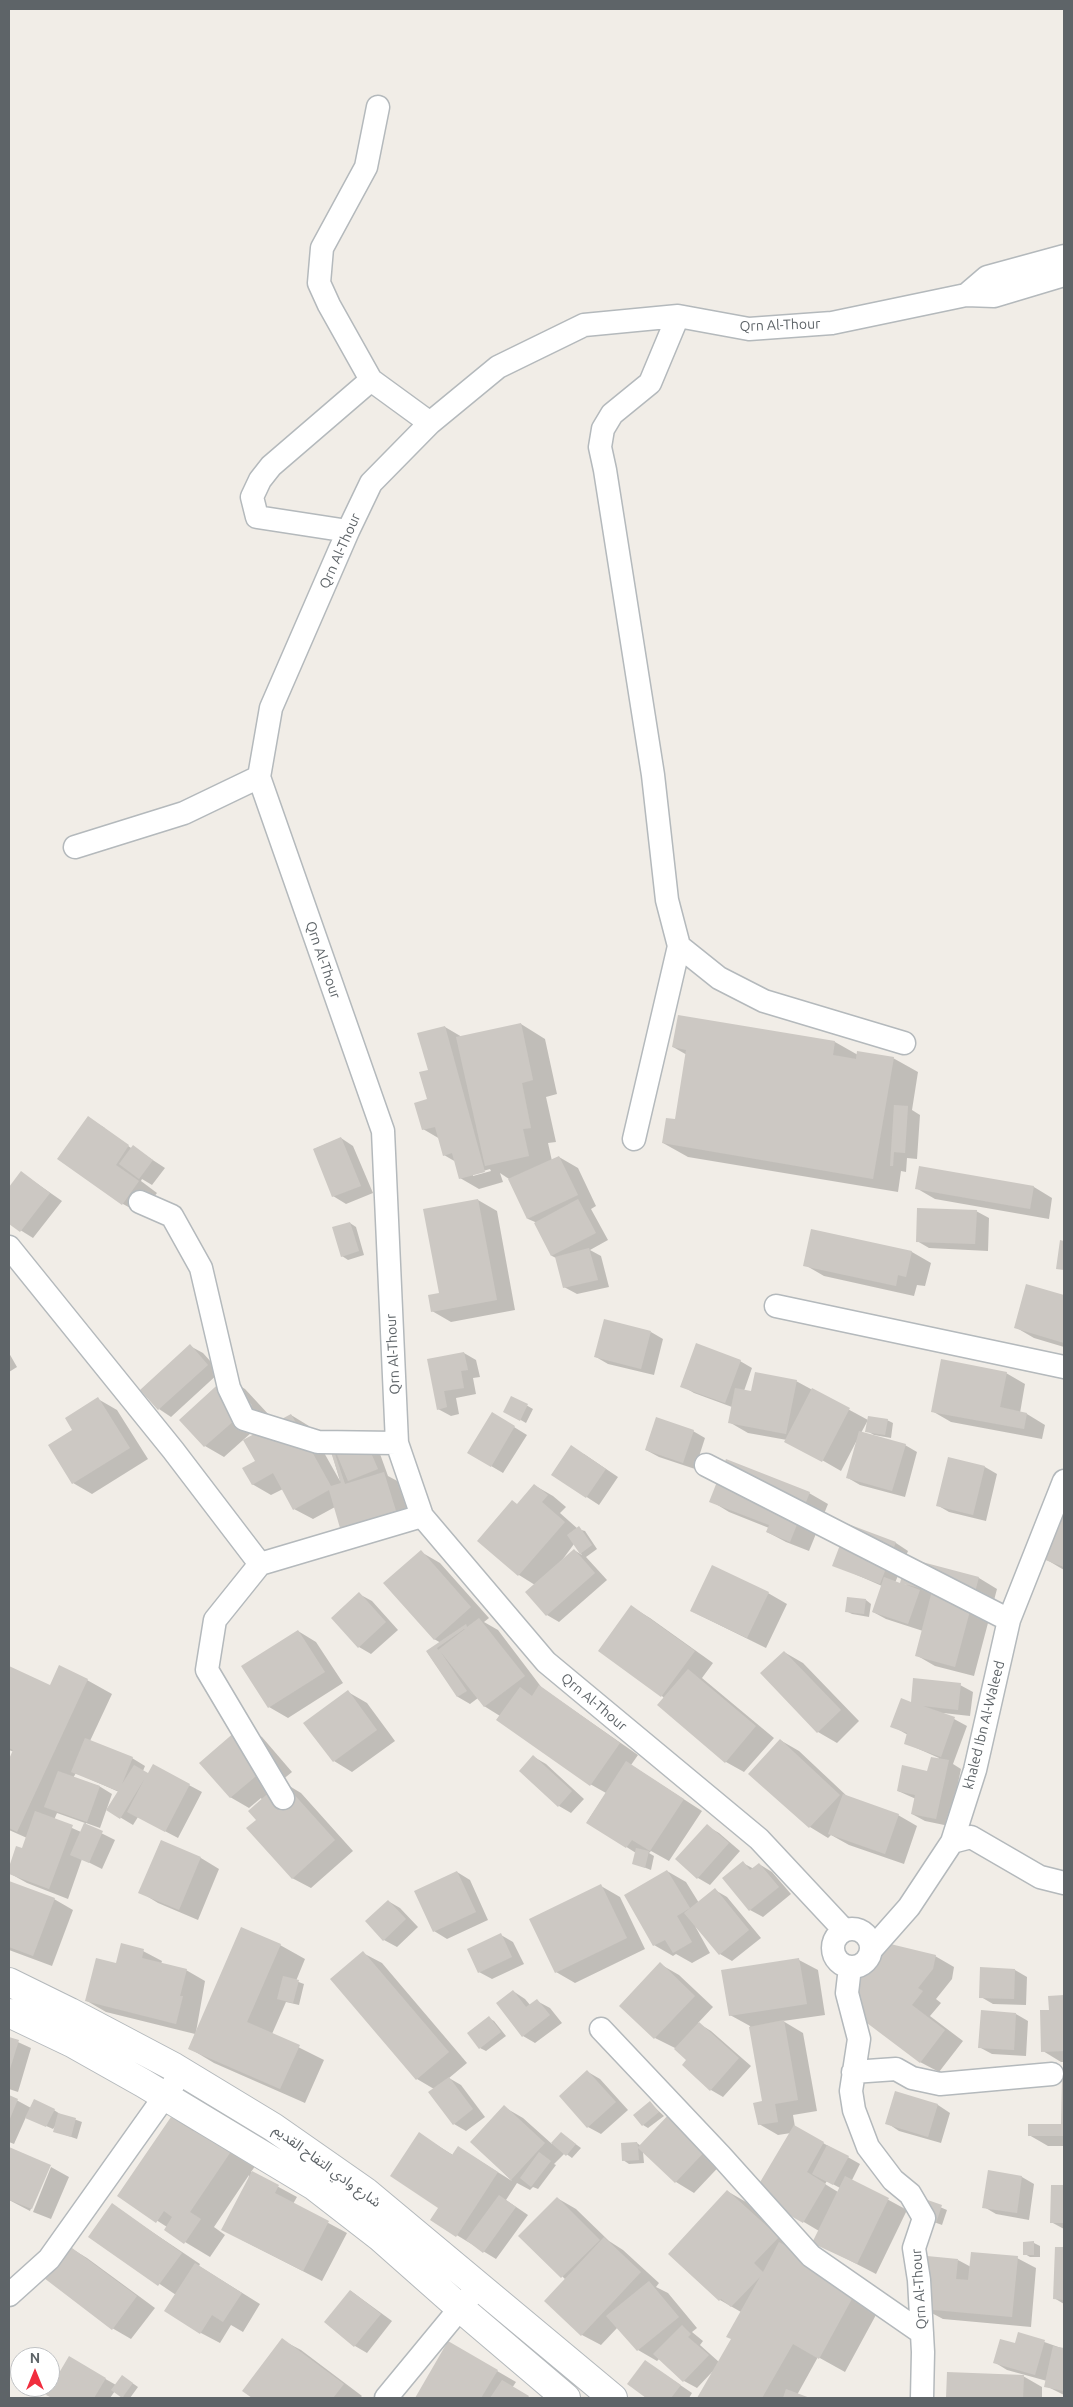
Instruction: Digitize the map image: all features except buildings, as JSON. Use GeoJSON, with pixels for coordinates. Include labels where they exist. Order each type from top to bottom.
{"type":"FeatureCollection","features":[{"type":"Feature","properties":{"kind":"street"},"geometry":{"type":"LineString","coordinates":[[378,107],[366,167],[322,248],[319,283],[329,305],[371,380],[430,423]]}},
{"type":"Feature","properties":{"kind":"street"},"geometry":{"type":"LineString","coordinates":[[966,295],[987,277],[1064,256]]}},
{"type":"Feature","properties":{"kind":"street"},"geometry":{"type":"LineString","coordinates":[[966,295],[994,296],[1064,275]]}},
{"type":"Feature","properties":{"kind":"street","name":"Qrn Al-Thour"},"geometry":{"type":"LineString","coordinates":[[844,1930],[759,1839],[546,1662],[422,1516],[398,1443],[383,1131],[259,777],[271,708],[348,531],[371,483],[430,423],[498,367],[584,326],[678,316],[749,328],[832,323],[966,295]]}},
{"type":"Feature","properties":{"kind":"street"},"geometry":{"type":"LineString","coordinates":[[634,1139],[679,946],[667,900],[653,774],[600,447],[602,429],[612,414],[650,383],[678,316]]}},
{"type":"Feature","properties":{"kind":"street"},"geometry":{"type":"LineString","coordinates":[[348,531],[257,517],[252,497],[260,480],[271,466],[371,380]]}},
{"type":"Feature","properties":{"kind":"street"},"geometry":{"type":"LineString","coordinates":[[74,847],[184,813],[259,777]]}},
{"type":"Feature","properties":{"kind":"street"},"geometry":{"type":"LineString","coordinates":[[679,946],[719,978],[764,1001],[904,1043]]}},
{"type":"Feature","properties":{"kind":"street"},"geometry":{"type":"LineString","coordinates":[[140,1202],[172,1216],[201,1268],[229,1388],[244,1419],[318,1442],[398,1443]]}},
{"type":"Feature","properties":{"kind":"street"},"geometry":{"type":"LineString","coordinates":[[9,1247],[173,1450],[260,1564]]}},
{"type":"Feature","properties":{"kind":"street"},"geometry":{"type":"LineString","coordinates":[[776,1306],[1064,1367]]}},
{"type":"Feature","properties":{"kind":"street"},"geometry":{"type":"LineString","coordinates":[[706,1464],[1009,1620]]}},
{"type":"Feature","properties":{"kind":"street","name":"khaled Ibn Al-Waleed"},"geometry":{"type":"LineString","coordinates":[[871,1950],[909,1907],[952,1842],[975,1770],[1009,1620],[1064,1481]]}},
{"type":"Feature","properties":{"kind":"street"},"geometry":{"type":"LineString","coordinates":[[282,1798],[207,1670],[215,1620],[260,1564],[422,1516]]}},
{"type":"Feature","properties":{"kind":"street"},"geometry":{"type":"LineString","coordinates":[[952,1842],[972,1837],[1040,1877],[1064,1883]]}},
{"type":"Feature","properties":{"kind":"street"},"geometry":{"type":"LineString","coordinates":[[856,1929],[861,1931],[869,1940],[871,1950],[865,1962],[850,1967],[837,1960],[834,1954],[834,1940],[844,1930],[856,1929]]}},
{"type":"Feature","properties":{"kind":"street","name":"Qrn Al-Thour"},"geometry":{"type":"LineString","coordinates":[[850,1967],[847,1993],[858,2039],[851,2091],[854,2110],[868,2146],[893,2180],[910,2194],[924,2218],[914,2248],[918,2268],[922,2333],[922,2398]]}},
{"type":"Feature","properties":{"kind":"street","name":"شارع وادي التفاح القديم"},"geometry":{"type":"LineString","coordinates":[[9,1982],[70,2012],[182,2072],[273,2127],[366,2192],[613,2398]]}},
{"type":"Feature","properties":{"kind":"street","name":"شارع وادي التفاح القديم"},"geometry":{"type":"LineString","coordinates":[[9,2013],[72,2043],[166,2096],[314,2186],[381,2238],[566,2398]]}},
{"type":"Feature","properties":{"kind":"street"},"geometry":{"type":"LineString","coordinates":[[600,2029],[721,2156],[810,2256],[922,2333]]}},
{"type":"Feature","properties":{"kind":"street"},"geometry":{"type":"LineString","coordinates":[[853,2072],[896,2069],[912,2078],[940,2084],[1052,2074]]}},
{"type":"Feature","properties":{"kind":"street"},"geometry":{"type":"LineString","coordinates":[[9,2296],[49,2259],[182,2072]]}},
{"type":"Feature","properties":{"kind":"street"},"geometry":{"type":"LineString","coordinates":[[386,2398],[459,2307],[478,2287]]}}]}
